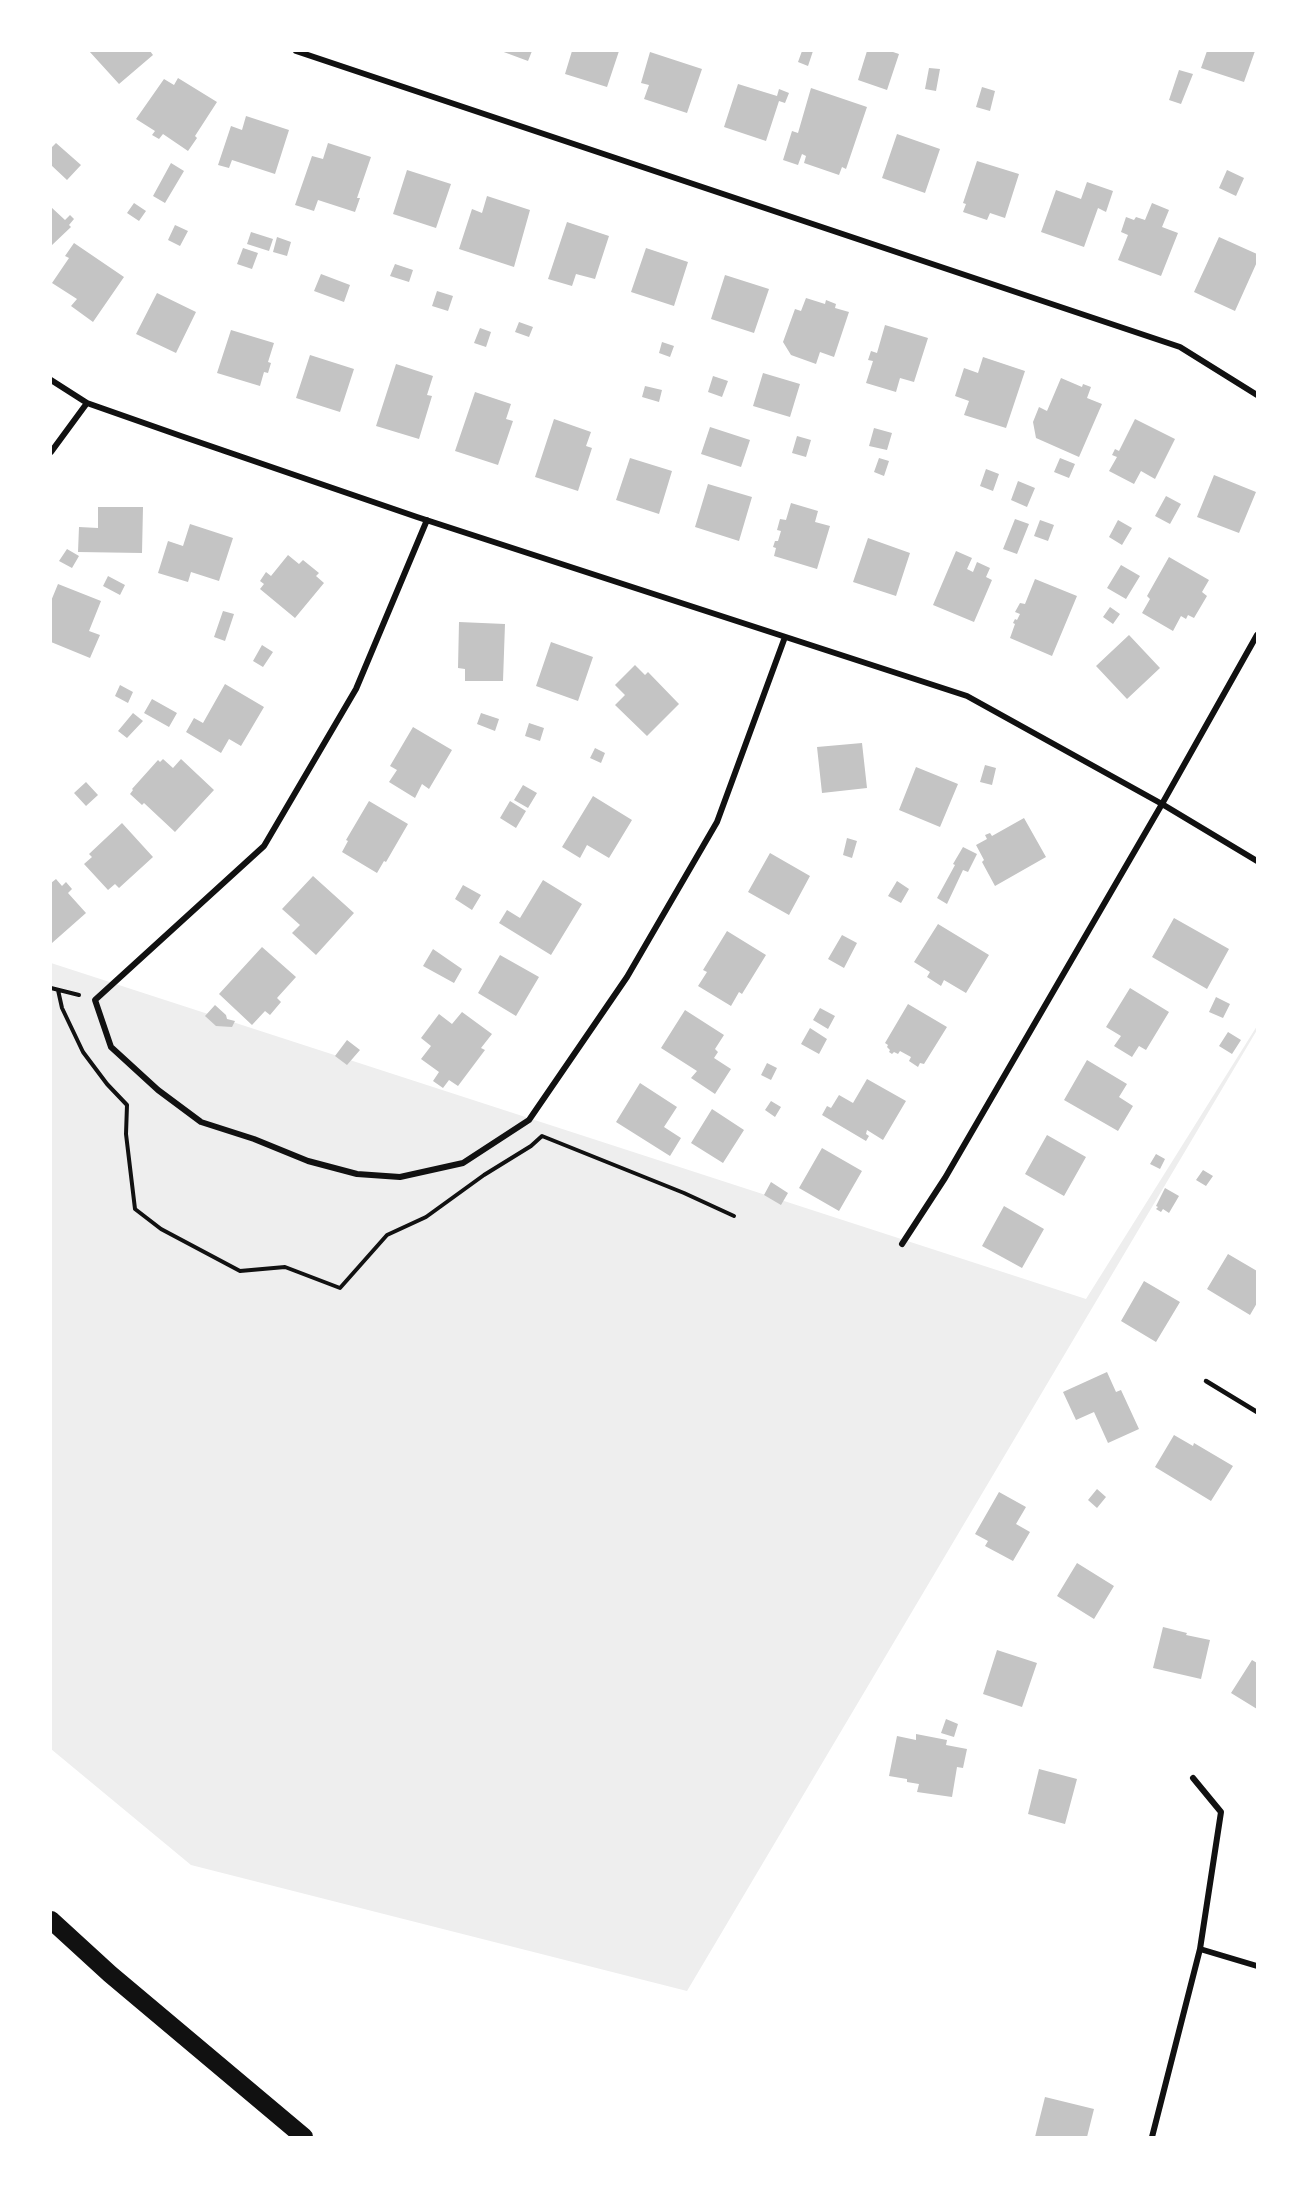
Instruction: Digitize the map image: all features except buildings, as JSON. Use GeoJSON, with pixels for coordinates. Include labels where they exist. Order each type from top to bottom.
{"type":"FeatureCollection","features":[{"type":"Feature","properties":{"kind":"highway"},"geometry":{"type":"LineString","coordinates":[[51,1920],[110,1974],[304,2137]]}},
{"type":"Feature","properties":{"kind":"street"},"geometry":{"type":"LineString","coordinates":[[296,51],[1180,347],[1257,395]]}},
{"type":"Feature","properties":{"kind":"street"},"geometry":{"type":"LineString","coordinates":[[51,380],[87,403],[427,520],[967,696],[1162,804],[1257,861]]}},
{"type":"Feature","properties":{"kind":"street"},"geometry":{"type":"LineString","coordinates":[[51,452],[87,403]]}},
{"type":"Feature","properties":{"kind":"street"},"geometry":{"type":"LineString","coordinates":[[427,520],[356,689],[264,846],[95,1000],[111,1047],[158,1090],[201,1122],[254,1139],[308,1161],[357,1174],[400,1177],[463,1163],[529,1120],[627,977],[717,822],[785,637]]}},
{"type":"Feature","properties":{"kind":"street"},"geometry":{"type":"LineString","coordinates":[[902,1244],[933,1198],[1162,804],[1257,635]]}},
{"type":"Feature","properties":{"kind":"street"},"geometry":{"type":"LineString","coordinates":[[1152,2137],[1200,1949],[1221,1812],[1193,1778]]}},
{"type":"Feature","properties":{"kind":"street"},"geometry":{"type":"LineString","coordinates":[[1200,1949],[1257,1966]]}},
{"type":"Feature","properties":{"kind":"lane"},"geometry":{"type":"LineString","coordinates":[[1206,1381],[1257,1412]]}},
{"type":"Feature","properties":{"kind":"path"},"geometry":{"type":"LineString","coordinates":[[51,988],[95,1000]]}},
{"type":"Feature","properties":{"kind":"shaded area"},"geometry":{"type":"Polygon","coordinates":[[[51,963],[1086,1299],[1257,1026],[1257,1030],[687,1991],[191,1865],[51,1749],[51,963]]]}}]}
